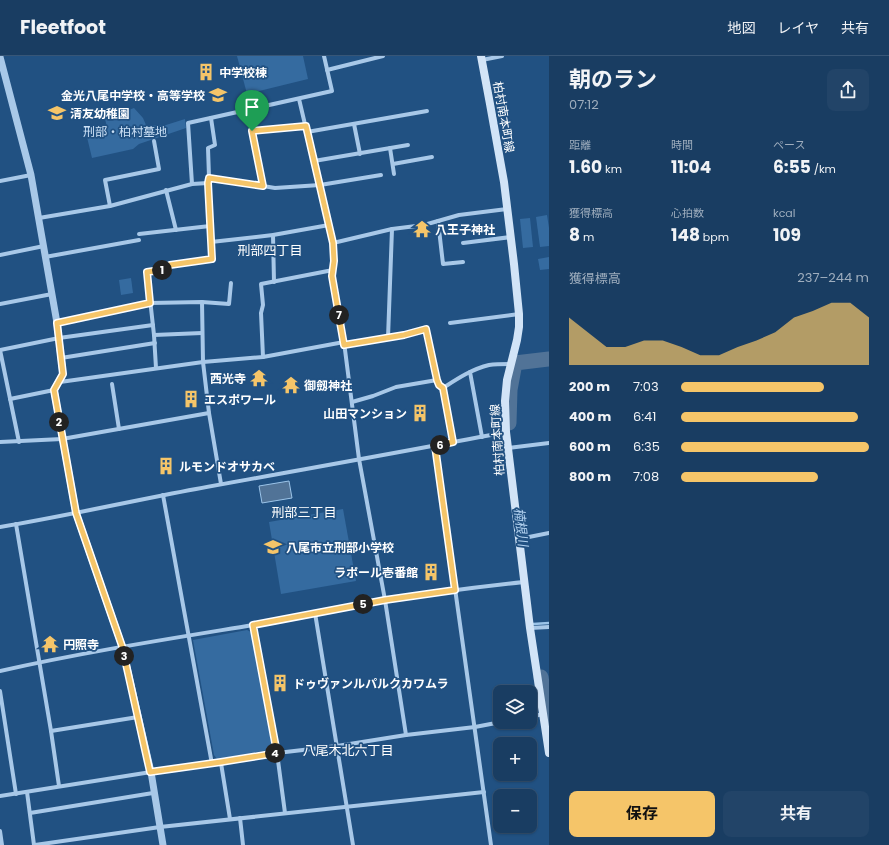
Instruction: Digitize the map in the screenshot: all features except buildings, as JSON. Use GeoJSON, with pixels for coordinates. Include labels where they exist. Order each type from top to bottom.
{"type":"FeatureCollection","features":[{"type":"Feature","properties":{"kind":"main road","name":"柏村南本町線"},"geometry":{"type":"LineString","coordinates":[[481,58],[507,209],[519,314],[519,328],[507,380],[505,402],[507,448],[530,628],[546,714],[549,753]]}},
{"type":"Feature","properties":{"kind":"street"},"geometry":{"type":"LineString","coordinates":[[192,184],[188,123],[332,91],[324,56]]}},
{"type":"Feature","properties":{"kind":"street"},"geometry":{"type":"LineString","coordinates":[[327,70],[364,58],[383,56]]}},
{"type":"Feature","properties":{"kind":"street"},"geometry":{"type":"LineString","coordinates":[[481,58],[502,56]]}},
{"type":"Feature","properties":{"kind":"street"},"geometry":{"type":"LineString","coordinates":[[0,57],[31,175],[57,323],[63,374],[60,382],[54,390],[10,399]]}},
{"type":"Feature","properties":{"kind":"street"},"geometry":{"type":"LineString","coordinates":[[299,99],[333,243],[334,261],[332,276],[344,343],[359,459],[385,600],[406,735]]}},
{"type":"Feature","properties":{"kind":"street"},"geometry":{"type":"LineString","coordinates":[[307,132],[427,111]]}},
{"type":"Feature","properties":{"kind":"street"},"geometry":{"type":"LineString","coordinates":[[156,368],[155,343],[147,272],[167,269],[170,265],[212,259],[208,183],[208,148],[215,145],[211,118]]}},
{"type":"Feature","properties":{"kind":"street"},"geometry":{"type":"LineString","coordinates":[[354,124],[360,154]]}},
{"type":"Feature","properties":{"kind":"street"},"geometry":{"type":"LineString","coordinates":[[251,125],[263,186]]}},
{"type":"Feature","properties":{"kind":"street"},"geometry":{"type":"LineString","coordinates":[[252,131],[306,126]]}},
{"type":"Feature","properties":{"kind":"street"},"geometry":{"type":"LineString","coordinates":[[110,206],[105,180],[160,169],[154,141]]}},
{"type":"Feature","properties":{"kind":"street"},"geometry":{"type":"LineString","coordinates":[[314,161],[408,145]]}},
{"type":"Feature","properties":{"kind":"street"},"geometry":{"type":"LineString","coordinates":[[390,148],[394,174]]}},
{"type":"Feature","properties":{"kind":"street"},"geometry":{"type":"LineString","coordinates":[[393,164],[432,157]]}},
{"type":"Feature","properties":{"kind":"street"},"geometry":{"type":"LineString","coordinates":[[0,181],[31,175]]}},
{"type":"Feature","properties":{"kind":"street"},"geometry":{"type":"LineString","coordinates":[[209,178],[275,188],[320,185],[380,175]]}},
{"type":"Feature","properties":{"kind":"street"},"geometry":{"type":"LineString","coordinates":[[39,218],[110,206],[166,190],[192,184],[208,183]]}},
{"type":"Feature","properties":{"kind":"street"},"geometry":{"type":"LineString","coordinates":[[166,190],[176,230]]}},
{"type":"Feature","properties":{"kind":"street"},"geometry":{"type":"LineString","coordinates":[[333,243],[392,229],[424,225],[459,215],[507,209]]}},
{"type":"Feature","properties":{"kind":"street"},"geometry":{"type":"LineString","coordinates":[[438,221],[443,264],[463,262]]}},
{"type":"Feature","properties":{"kind":"street"},"geometry":{"type":"LineString","coordinates":[[211,242],[273,235],[329,225]]}},
{"type":"Feature","properties":{"kind":"street"},"geometry":{"type":"LineString","coordinates":[[139,234],[210,226]]}},
{"type":"Feature","properties":{"kind":"street"},"geometry":{"type":"LineString","coordinates":[[388,338],[392,229]]}},
{"type":"Feature","properties":{"kind":"street"},"geometry":{"type":"LineString","coordinates":[[273,235],[274,282]]}},
{"type":"Feature","properties":{"kind":"street"},"geometry":{"type":"LineString","coordinates":[[463,243],[511,237]]}},
{"type":"Feature","properties":{"kind":"street"},"geometry":{"type":"LineString","coordinates":[[45,257],[139,240]]}},
{"type":"Feature","properties":{"kind":"street"},"geometry":{"type":"LineString","coordinates":[[0,255],[44,246]]}},
{"type":"Feature","properties":{"kind":"street"},"geometry":{"type":"LineString","coordinates":[[263,356],[261,313],[263,305],[261,284],[333,270]]}},
{"type":"Feature","properties":{"kind":"street"},"geometry":{"type":"LineString","coordinates":[[57,323],[150,303],[202,302],[229,304],[231,283]]}},
{"type":"Feature","properties":{"kind":"street"},"geometry":{"type":"LineString","coordinates":[[0,304],[52,294]]}},
{"type":"Feature","properties":{"kind":"street"},"geometry":{"type":"LineString","coordinates":[[202,302],[203,362],[209,413],[221,484]]}},
{"type":"Feature","properties":{"kind":"street"},"geometry":{"type":"LineString","coordinates":[[450,323],[519,314]]}},
{"type":"Feature","properties":{"kind":"street"},"geometry":{"type":"LineString","coordinates":[[19,442],[0,350],[59,338],[153,325]]}},
{"type":"Feature","properties":{"kind":"street"},"geometry":{"type":"LineString","coordinates":[[60,382],[156,368],[263,356],[344,343],[388,338],[426,329],[437,380],[439,385],[443,388],[453,442]]}},
{"type":"Feature","properties":{"kind":"street"},"geometry":{"type":"LineString","coordinates":[[154,334],[202,333]]}},
{"type":"Feature","properties":{"kind":"street"},"geometry":{"type":"LineString","coordinates":[[61,358],[155,343]]}},
{"type":"Feature","properties":{"kind":"street"},"geometry":{"type":"LineString","coordinates":[[443,388],[470,372],[480,368],[490,365],[511,364]]}},
{"type":"Feature","properties":{"kind":"street"},"geometry":{"type":"LineString","coordinates":[[470,372],[482,437]]}},
{"type":"Feature","properties":{"kind":"street"},"geometry":{"type":"LineString","coordinates":[[352,402],[374,396],[396,387],[437,380]]}},
{"type":"Feature","properties":{"kind":"street"},"geometry":{"type":"LineString","coordinates":[[112,384],[119,429]]}},
{"type":"Feature","properties":{"kind":"street"},"geometry":{"type":"LineString","coordinates":[[54,390],[76,513],[122,646],[150,772],[163,845]]}},
{"type":"Feature","properties":{"kind":"street"},"geometry":{"type":"LineString","coordinates":[[0,442],[62,439],[209,413]]}},
{"type":"Feature","properties":{"kind":"street"},"geometry":{"type":"LineString","coordinates":[[0,527],[221,484],[506,432]]}},
{"type":"Feature","properties":{"kind":"street"},"geometry":{"type":"LineString","coordinates":[[507,448],[549,443]]}},
{"type":"Feature","properties":{"kind":"street"},"geometry":{"type":"LineString","coordinates":[[435,446],[491,845]]}},
{"type":"Feature","properties":{"kind":"street"},"geometry":{"type":"LineString","coordinates":[[163,495],[212,764]]}},
{"type":"Feature","properties":{"kind":"street"},"geometry":{"type":"LineString","coordinates":[[16,524],[59,786]]}},
{"type":"Feature","properties":{"kind":"street"},"geometry":{"type":"LineString","coordinates":[[518,539],[549,533]]}},
{"type":"Feature","properties":{"kind":"street"},"geometry":{"type":"LineString","coordinates":[[0,670],[122,646],[253,625],[385,600],[524,582]]}},
{"type":"Feature","properties":{"kind":"street"},"geometry":{"type":"LineString","coordinates":[[316,613],[353,845]]}},
{"type":"Feature","properties":{"kind":"street"},"geometry":{"type":"LineString","coordinates":[[253,625],[277,753],[285,813]]}},
{"type":"Feature","properties":{"kind":"street"},"geometry":{"type":"LineString","coordinates":[[530,628],[549,627]]}},
{"type":"Feature","properties":{"kind":"street"},"geometry":{"type":"LineString","coordinates":[[0,691],[16,794]]}},
{"type":"Feature","properties":{"kind":"street"},"geometry":{"type":"LineString","coordinates":[[51,731],[138,717]]}},
{"type":"Feature","properties":{"kind":"street"},"geometry":{"type":"LineString","coordinates":[[0,796],[277,753],[493,724]]}},
{"type":"Feature","properties":{"kind":"street"},"geometry":{"type":"LineString","coordinates":[[221,762],[230,819]]}},
{"type":"Feature","properties":{"kind":"street"},"geometry":{"type":"LineString","coordinates":[[27,792],[34,845],[160,827],[484,792]]}},
{"type":"Feature","properties":{"kind":"street"},"geometry":{"type":"LineString","coordinates":[[30,814],[153,793]]}},
{"type":"Feature","properties":{"kind":"street"},"geometry":{"type":"LineString","coordinates":[[240,818],[243,845]]}},
{"type":"Feature","properties":{"kind":"street"},"geometry":{"type":"LineString","coordinates":[[0,831],[2,845]]}},
{"type":"Feature","properties":{"kind":"green space"},"geometry":{"type":"Polygon","coordinates":[[[237,56],[303,56],[308,79],[247,94],[237,56]]]}},
{"type":"Feature","properties":{"kind":"green space","name":"刑部・柏村墓地"},"geometry":{"type":"Polygon","coordinates":[[[134,108],[143,118],[146,125],[166,125],[185,119],[186,128],[139,144],[133,149],[92,158],[86,133],[107,127],[105,119],[134,108]]]}},
{"type":"Feature","properties":{"kind":"green space"},"geometry":{"type":"Polygon","coordinates":[[[547,215],[549,246],[540,247],[536,217],[547,215]]]}},
{"type":"Feature","properties":{"kind":"green space"},"geometry":{"type":"Polygon","coordinates":[[[530,218],[533,247],[523,248],[520,219],[530,218]]]}},
{"type":"Feature","properties":{"kind":"green space"},"geometry":{"type":"Polygon","coordinates":[[[549,257],[549,269],[540,270],[538,259],[549,257]]]}},
{"type":"Feature","properties":{"kind":"green space"},"geometry":{"type":"Polygon","coordinates":[[[131,278],[133,293],[121,295],[119,280],[131,278]]]}},
{"type":"Feature","properties":{"kind":"green space"},"geometry":{"type":"Polygon","coordinates":[[[343,509],[356,581],[281,594],[269,522],[343,509]]]}},
{"type":"Feature","properties":{"kind":"green space"},"geometry":{"type":"Polygon","coordinates":[[[247,630],[251,632],[272,746],[269,750],[217,759],[214,755],[193,640],[247,630]]]}},
{"type":"Feature","properties":{"kind":"shaded area"},"geometry":{"type":"Polygon","coordinates":[[[289,481],[292,498],[262,503],[259,486],[289,481]]]}},
{"type":"Feature","properties":{"kind":"waterway","name":"楠根川"},"geometry":{"type":"LineString","coordinates":[[509,423],[510,390],[515,363],[549,359]]}},
{"type":"Feature","properties":{"kind":"waterway"},"geometry":{"type":"LineString","coordinates":[[533,624],[549,623]]}},
{"type":"Feature","properties":{"kind":"waterway","name":"楠根川"},"geometry":{"type":"LineString","coordinates":[[541,677],[549,726]]}},
{"type":"Feature","properties":{"kind":"place","name":"中学校棟"},"geometry":{"type":"Point","coordinates":[206,72]}},
{"type":"Feature","properties":{"kind":"place","name":"金光八尾中学校・高等学校"},"geometry":{"type":"Point","coordinates":[218,95]}},
{"type":"Feature","properties":{"kind":"place","name":"清友幼稚園"},"geometry":{"type":"Point","coordinates":[57,113]}},
{"type":"Feature","properties":{"kind":"place","name":"八王子神社"},"geometry":{"type":"Point","coordinates":[422,229]}},
{"type":"Feature","properties":{"kind":"place","name":"西光寺"},"geometry":{"type":"Point","coordinates":[259,378]}},
{"type":"Feature","properties":{"kind":"place","name":"御劔神社"},"geometry":{"type":"Point","coordinates":[291,385]}},
{"type":"Feature","properties":{"kind":"place","name":"エスポワール"},"geometry":{"type":"Point","coordinates":[191,399]}},
{"type":"Feature","properties":{"kind":"place","name":"山田マンション"},"geometry":{"type":"Point","coordinates":[420,413]}},
{"type":"Feature","properties":{"kind":"place","name":"ルモンドオサカベ"},"geometry":{"type":"Point","coordinates":[166,466]}},
{"type":"Feature","properties":{"kind":"place","name":"八尾市立刑部小学校"},"geometry":{"type":"Point","coordinates":[273,547]}},
{"type":"Feature","properties":{"kind":"place","name":"ラポール壱番館"},"geometry":{"type":"Point","coordinates":[431,572]}},
{"type":"Feature","properties":{"kind":"place","name":"円照寺"},"geometry":{"type":"Point","coordinates":[50,644]}},
{"type":"Feature","properties":{"kind":"place","name":"ドゥヴァンルパルクカワムラ"},"geometry":{"type":"Point","coordinates":[280,683]}},
{"type":"Feature","properties":{"kind":"district","name":"刑部四丁目"},"geometry":{"type":"Point","coordinates":[270,250]}},
{"type":"Feature","properties":{"kind":"district","name":"刑部三丁目"},"geometry":{"type":"Point","coordinates":[304,512]}},
{"type":"Feature","properties":{"kind":"district","name":"八尾木北六丁目"},"geometry":{"type":"Point","coordinates":[348,750]}},
{"type":"Feature","properties":{"kind":"route"},"geometry":{"type":"LineString","coordinates":[[306,126],[333,243],[334,261],[332,276],[344,345],[404,335],[426,329],[437,380],[439,385],[443,388],[453,442],[435,446],[455,590],[385,600],[253,625],[277,753],[150,772],[122,646],[76,513],[54,390],[60,382],[63,374],[57,323],[150,303],[147,272],[167,269],[170,265],[212,259],[209,178],[263,186],[252,131],[306,126]]}}]}
